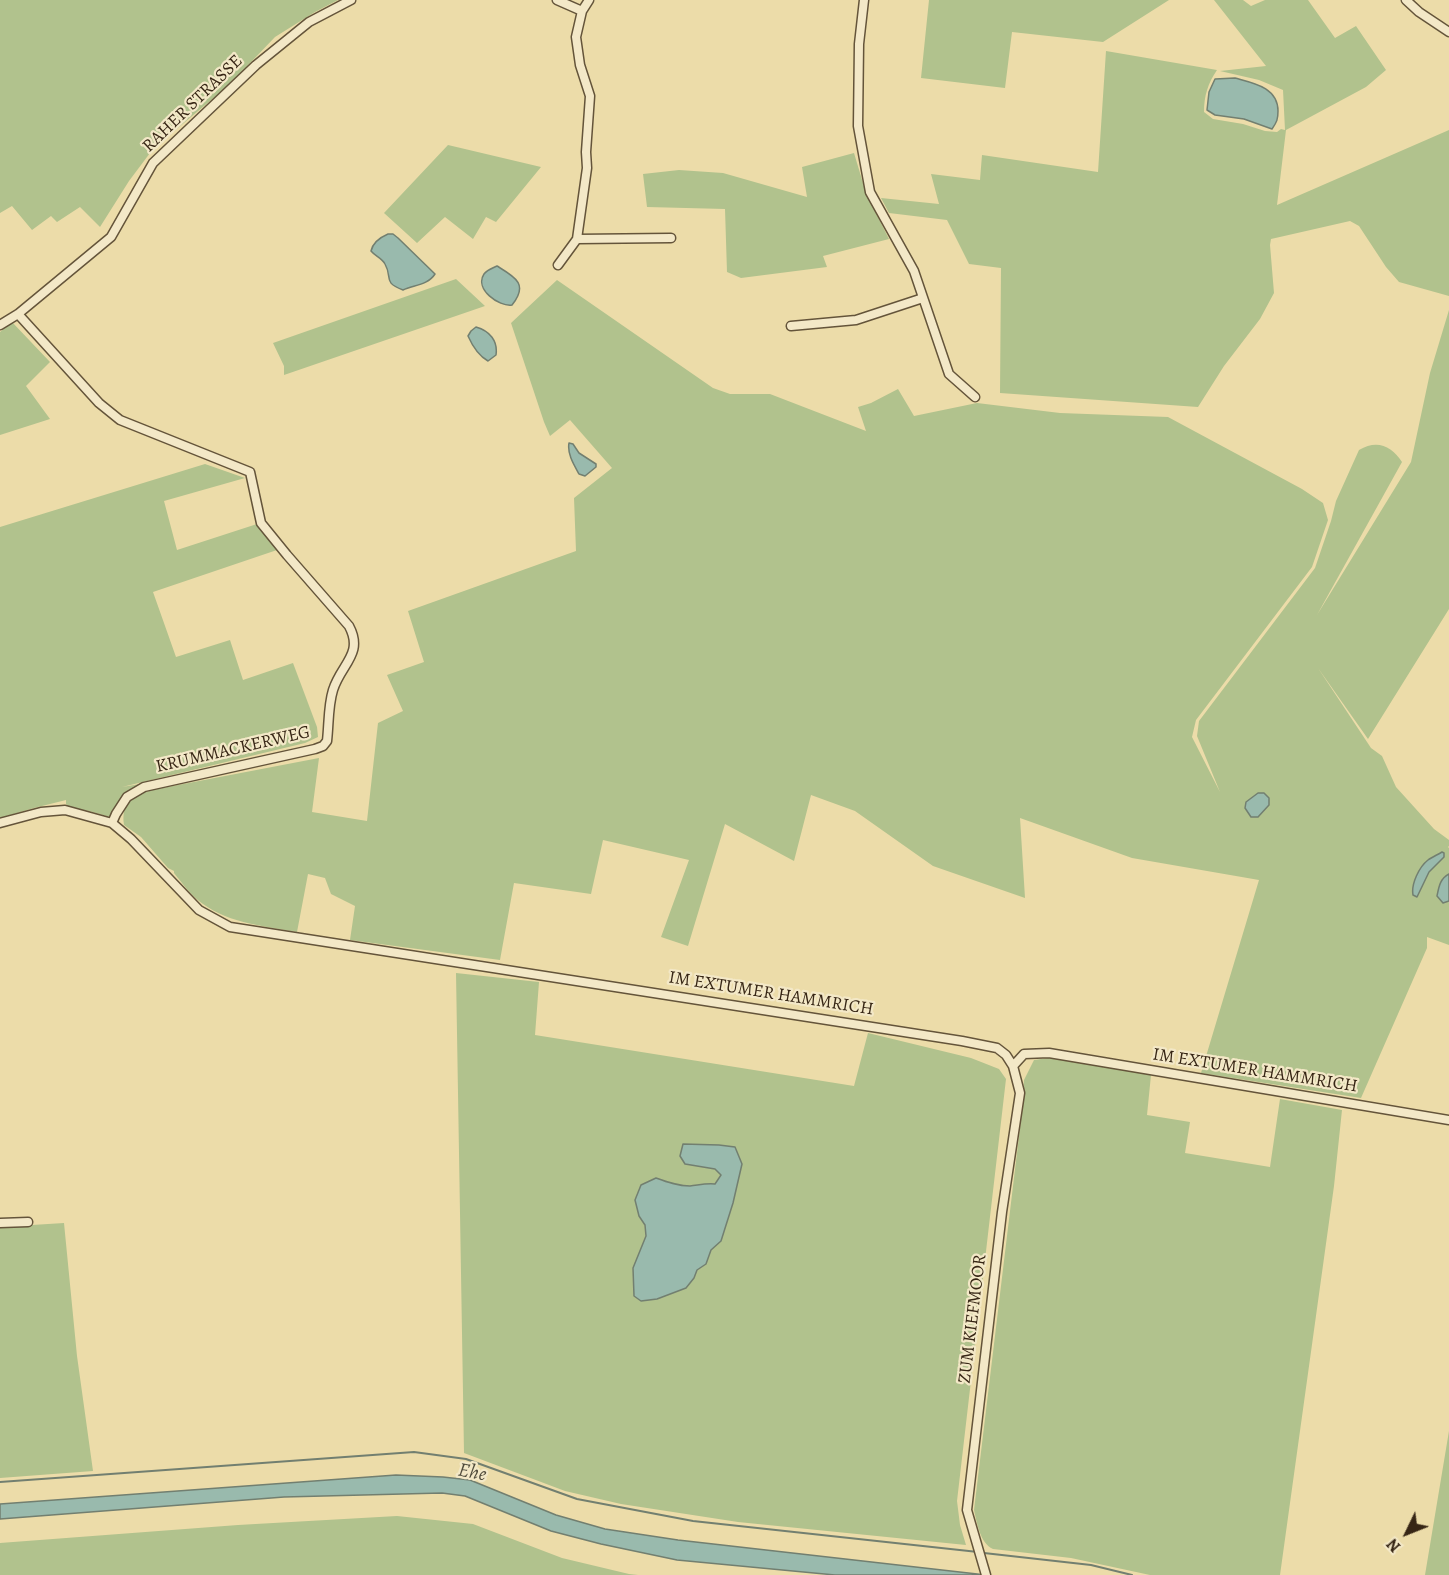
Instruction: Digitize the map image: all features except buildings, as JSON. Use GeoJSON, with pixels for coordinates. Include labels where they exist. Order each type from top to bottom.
{"type":"FeatureCollection","features":[{"type":"Feature","properties":{"kind":"street","name":"RAHER STRASSE"},"geometry":{"type":"LineString","coordinates":[[0,325],[18,314],[111,237],[153,163],[256,65],[309,22],[351,0]]}},
{"type":"Feature","properties":{"kind":"street"},"geometry":{"type":"LineString","coordinates":[[557,0],[582,11]]}},
{"type":"Feature","properties":{"kind":"street"},"geometry":{"type":"LineString","coordinates":[[558,265],[577,239],[587,168],[590,96],[580,65],[576,38],[582,11],[589,0]]}},
{"type":"Feature","properties":{"kind":"street"},"geometry":{"type":"LineString","coordinates":[[864,0],[859,44],[858,126],[870,192],[914,271],[949,374],[975,397]]}},
{"type":"Feature","properties":{"kind":"street"},"geometry":{"type":"LineString","coordinates":[[1406,0],[1419,12],[1449,32]]}},
{"type":"Feature","properties":{"kind":"street"},"geometry":{"type":"LineString","coordinates":[[577,239],[671,238]]}},
{"type":"Feature","properties":{"kind":"street"},"geometry":{"type":"LineString","coordinates":[[791,326],[856,320],[923,298]]}},
{"type":"Feature","properties":{"kind":"street","name":"KRUMMACKERWEG"},"geometry":{"type":"LineString","coordinates":[[18,314],[99,403],[120,420],[250,472],[261,523],[349,626],[355,637],[353,651],[333,687],[327,741],[323,746],[144,787],[127,797],[112,824]]}},
{"type":"Feature","properties":{"kind":"street"},"geometry":{"type":"LineString","coordinates":[[0,823],[41,812],[66,810],[112,824]]}},
{"type":"Feature","properties":{"kind":"street","name":"IM EXTUMER HAMMRICH"},"geometry":{"type":"LineString","coordinates":[[112,824],[131,839],[200,910],[230,927],[962,1041],[997,1048],[1006,1055],[1013,1066],[1024,1054],[1049,1053],[1449,1120]]}},
{"type":"Feature","properties":{"kind":"street","name":"ZUM KIEFMOOR"},"geometry":{"type":"LineString","coordinates":[[986,1575],[968,1509],[1002,1212],[1020,1094],[1013,1066]]}},
{"type":"Feature","properties":{"kind":"street"},"geometry":{"type":"LineString","coordinates":[[0,1223],[28,1222]]}},
{"type":"Feature","properties":{"kind":"green space"},"geometry":{"type":"Polygon","coordinates":[[[0,0],[338,0],[275,37],[229,85],[153,149],[129,181],[100,227],[80,207],[57,222],[51,216],[32,230],[12,206],[0,213],[0,0]]]}},
{"type":"Feature","properties":{"kind":"green space"},"geometry":{"type":"Polygon","coordinates":[[[929,0],[1169,0],[1103,42],[1012,32],[1005,88],[921,78],[929,0]]]}},
{"type":"Feature","properties":{"kind":"green space"},"geometry":{"type":"Polygon","coordinates":[[[1214,0],[1243,0],[1251,6],[1265,0],[1308,0],[1335,38],[1356,26],[1386,70],[1366,87],[1286,130],[1277,205],[1449,130],[1449,296],[1399,282],[1386,267],[1359,226],[1350,221],[1271,239],[1274,293],[1260,319],[1224,366],[1198,407],[1000,393],[1001,268],[969,264],[947,220],[889,213],[881,198],[939,204],[931,174],[980,180],[982,155],[1098,172],[1106,51],[1217,70],[1207,90],[1204,112],[1213,119],[1243,124],[1265,131],[1285,130],[1283,90],[1259,80],[1220,71],[1266,66],[1214,0]]]}},
{"type":"Feature","properties":{"kind":"green space"},"geometry":{"type":"Polygon","coordinates":[[[448,145],[541,167],[496,222],[486,217],[473,239],[445,217],[417,243],[384,213],[448,145]]]}},
{"type":"Feature","properties":{"kind":"green space"},"geometry":{"type":"Polygon","coordinates":[[[854,153],[866,193],[889,239],[823,256],[827,267],[741,278],[727,272],[725,209],[647,207],[643,174],[679,170],[723,173],[807,197],[802,167],[854,153]]]}},
{"type":"Feature","properties":{"kind":"green space"},"geometry":{"type":"Polygon","coordinates":[[[456,279],[485,306],[284,375],[284,366],[273,343],[456,279]]]}},
{"type":"Feature","properties":{"kind":"green space"},"geometry":{"type":"Polygon","coordinates":[[[557,280],[713,388],[730,394],[770,394],[866,431],[858,407],[898,389],[914,416],[977,403],[1060,413],[1168,417],[1302,489],[1323,503],[1328,520],[1312,567],[1196,720],[1192,737],[1220,792],[1197,736],[1199,721],[1315,568],[1336,501],[1359,450],[1372,445],[1384,446],[1394,452],[1402,462],[1317,615],[1411,462],[1430,373],[1449,310],[1449,609],[1368,739],[1318,668],[1371,748],[1382,756],[1396,787],[1434,829],[1449,840],[1449,874],[1444,877],[1443,902],[1449,901],[1449,945],[1427,937],[1427,948],[1361,1098],[1201,1073],[1259,880],[1132,858],[1020,818],[1025,898],[933,866],[855,811],[811,795],[794,861],[725,824],[688,946],[661,937],[689,860],[603,840],[591,894],[514,883],[500,960],[350,940],[355,906],[331,894],[325,878],[308,874],[297,932],[248,923],[225,916],[203,904],[191,894],[174,871],[168,868],[141,837],[124,825],[124,811],[129,802],[152,790],[319,758],[312,812],[367,821],[378,723],[403,711],[387,675],[424,662],[408,611],[576,551],[574,498],[612,468],[570,420],[550,436],[511,323],[557,280]]]}},
{"type":"Feature","properties":{"kind":"green space"},"geometry":{"type":"Polygon","coordinates":[[[12,322],[50,362],[26,386],[50,419],[0,435],[0,332],[12,322]]]}},
{"type":"Feature","properties":{"kind":"green space"},"geometry":{"type":"Polygon","coordinates":[[[205,464],[245,478],[164,501],[177,550],[257,524],[277,550],[153,592],[176,657],[230,640],[243,680],[293,663],[317,727],[318,737],[305,743],[122,787],[140,784],[124,795],[110,817],[70,808],[66,800],[0,818],[0,527],[205,464]]]}},
{"type":"Feature","properties":{"kind":"green space"},"geometry":{"type":"Polygon","coordinates":[[[456,973],[539,982],[535,1035],[854,1086],[868,1033],[971,1058],[999,1069],[1006,1079],[957,1501],[960,1525],[966,1545],[738,1522],[621,1504],[565,1491],[464,1453],[456,973]],[[742,1164],[703,1167],[715,1169],[721,1174],[715,1184],[686,1186],[656,1178],[645,1225],[646,1236],[694,1278],[697,1270],[706,1264],[711,1250],[721,1241],[742,1164]]]}},
{"type":"Feature","properties":{"kind":"green space"},"geometry":{"type":"Polygon","coordinates":[[[1048,1058],[1151,1075],[1147,1115],[1190,1122],[1185,1153],[1270,1167],[1280,1099],[1342,1110],[1334,1186],[1280,1575],[1150,1575],[1071,1558],[993,1549],[982,1537],[974,1510],[1024,1080],[1034,1060],[1048,1058]]]}},
{"type":"Feature","properties":{"kind":"green space"},"geometry":{"type":"Polygon","coordinates":[[[64,1223],[77,1356],[93,1471],[0,1478],[0,1227],[64,1223]]]}},
{"type":"Feature","properties":{"kind":"green space"},"geometry":{"type":"Polygon","coordinates":[[[1449,1431],[1449,1575],[1425,1575],[1449,1431]]]}},
{"type":"Feature","properties":{"kind":"green space"},"geometry":{"type":"Polygon","coordinates":[[[397,1516],[473,1524],[562,1558],[638,1575],[0,1575],[0,1543],[238,1525],[397,1516]]]}},
{"type":"Feature","properties":{"kind":"shaded area"},"geometry":{"type":"Polygon","coordinates":[[[1235,78],[1263,87],[1274,96],[1278,114],[1272,129],[1244,119],[1215,115],[1207,110],[1209,92],[1215,79],[1235,78]]]}},
{"type":"Feature","properties":{"kind":"shaded area"},"geometry":{"type":"Polygon","coordinates":[[[388,234],[393,234],[398,238],[435,274],[432,278],[425,283],[403,290],[392,285],[384,262],[371,251],[375,242],[388,234]]]}},
{"type":"Feature","properties":{"kind":"shaded area"},"geometry":{"type":"Polygon","coordinates":[[[497,266],[518,282],[519,292],[512,305],[501,303],[489,296],[482,285],[484,274],[497,266]]]}},
{"type":"Feature","properties":{"kind":"shaded area"},"geometry":{"type":"Polygon","coordinates":[[[476,327],[489,334],[496,345],[496,355],[488,361],[476,350],[468,336],[476,327]]]}},
{"type":"Feature","properties":{"kind":"shaded area"},"geometry":{"type":"Polygon","coordinates":[[[569,443],[596,464],[596,467],[585,476],[579,474],[573,463],[569,443]]]}},
{"type":"Feature","properties":{"kind":"shaded area"},"geometry":{"type":"Polygon","coordinates":[[[1258,793],[1264,793],[1269,798],[1269,805],[1258,817],[1251,817],[1245,808],[1246,802],[1258,793]]]}},
{"type":"Feature","properties":{"kind":"shaded area"},"geometry":{"type":"Polygon","coordinates":[[[1442,852],[1444,857],[1429,872],[1417,897],[1413,895],[1414,881],[1422,867],[1428,860],[1442,852]]]}},
{"type":"Feature","properties":{"kind":"shaded area"},"geometry":{"type":"Polygon","coordinates":[[[1449,874],[1449,901],[1443,903],[1437,896],[1439,886],[1449,874]]]}},
{"type":"Feature","properties":{"kind":"shaded area"},"geometry":{"type":"Polygon","coordinates":[[[683,1144],[735,1147],[742,1164],[733,1203],[721,1241],[711,1250],[706,1264],[697,1270],[686,1288],[657,1299],[641,1301],[634,1296],[633,1268],[646,1236],[645,1225],[639,1216],[635,1200],[641,1185],[656,1178],[686,1186],[715,1184],[721,1175],[715,1169],[685,1164],[680,1156],[683,1144]]]}},
{"type":"Feature","properties":{"kind":"shaded area"},"geometry":{"type":"Polygon","coordinates":[[[396,1475],[470,1480],[556,1515],[605,1529],[678,1540],[986,1575],[835,1575],[677,1560],[551,1531],[465,1496],[442,1493],[284,1497],[0,1519],[0,1504],[396,1475]]]}},
{"type":"Feature","properties":{"kind":"waterway","name":"Ehe"},"geometry":{"type":"LineString","coordinates":[[0,1482],[414,1452],[466,1459],[577,1499],[693,1521],[978,1552]]}},
{"type":"Feature","properties":{"kind":"waterway"},"geometry":{"type":"LineString","coordinates":[[984,1553],[1091,1565],[1132,1575]]}}]}
